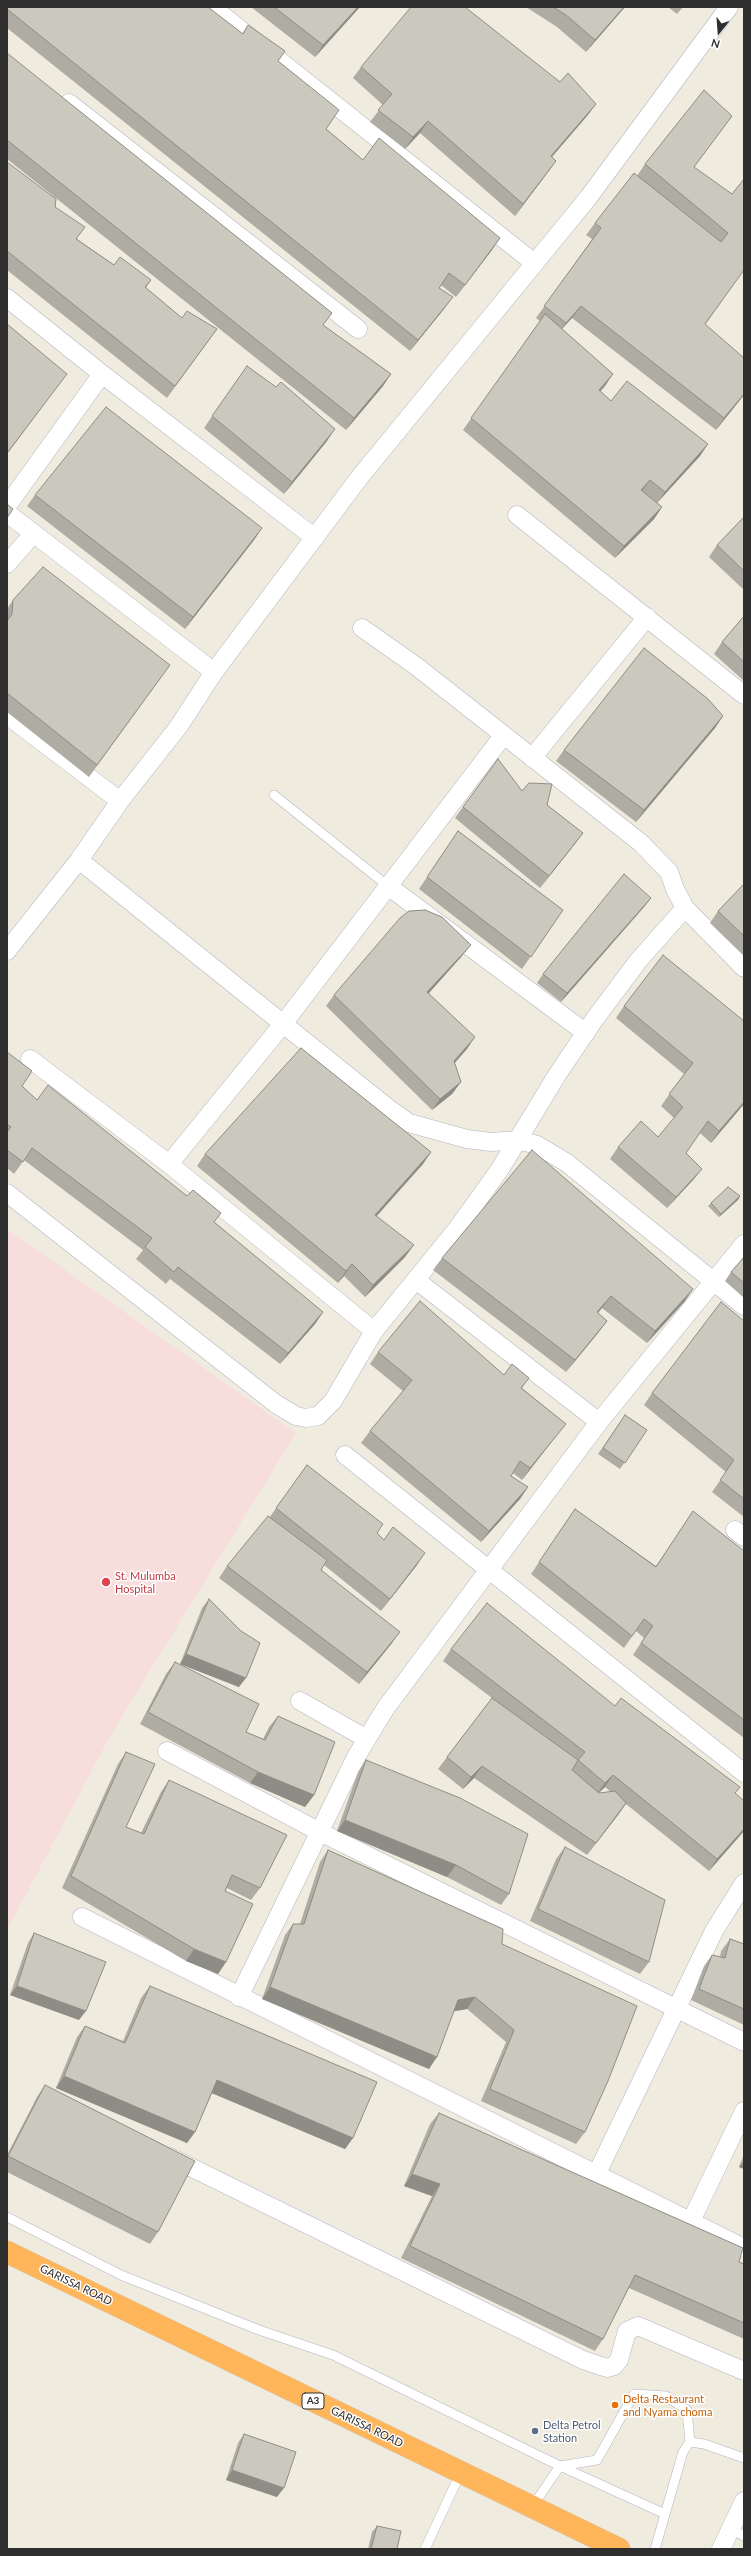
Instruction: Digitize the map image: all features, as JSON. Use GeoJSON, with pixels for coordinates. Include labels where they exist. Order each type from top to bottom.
{"type":"FeatureCollection","features":[{"type":"Feature","properties":{"kind":"highway","name":"GARISSA ROAD"},"geometry":{"type":"LineString","coordinates":[[7,2252],[619,2549]]}},
{"type":"Feature","properties":{"kind":"street"},"geometry":{"type":"LineString","coordinates":[[212,7],[533,262]]}},
{"type":"Feature","properties":{"kind":"street"},"geometry":{"type":"LineString","coordinates":[[7,952],[79,860],[120,801],[179,726],[214,672],[359,478],[533,262],[588,198],[729,7]]}},
{"type":"Feature","properties":{"kind":"street"},"geometry":{"type":"LineString","coordinates":[[57,94],[358,329]]}},
{"type":"Feature","properties":{"kind":"street"},"geometry":{"type":"LineString","coordinates":[[7,298],[102,374],[315,538]]}},
{"type":"Feature","properties":{"kind":"street"},"geometry":{"type":"LineString","coordinates":[[7,506],[102,374]]}},
{"type":"Feature","properties":{"kind":"street"},"geometry":{"type":"LineString","coordinates":[[7,513],[214,672]]}},
{"type":"Feature","properties":{"kind":"street"},"geometry":{"type":"LineString","coordinates":[[516,515],[744,695]]}},
{"type":"Feature","properties":{"kind":"street"},"geometry":{"type":"LineString","coordinates":[[7,564],[33,534]]}},
{"type":"Feature","properties":{"kind":"street"},"geometry":{"type":"LineString","coordinates":[[532,758],[647,617]]}},
{"type":"Feature","properties":{"kind":"street"},"geometry":{"type":"LineString","coordinates":[[362,628],[416,666],[503,736],[613,818],[641,842],[669,872],[685,908],[744,968]]}},
{"type":"Feature","properties":{"kind":"street"},"geometry":{"type":"LineString","coordinates":[[7,715],[120,801]]}},
{"type":"Feature","properties":{"kind":"street"},"geometry":{"type":"LineString","coordinates":[[169,1164],[283,1024],[503,736]]}},
{"type":"Feature","properties":{"kind":"street"},"geometry":{"type":"LineString","coordinates":[[79,860],[283,1024],[408,1122],[467,1139],[491,1142],[518,1140],[537,1145],[567,1163],[744,1306]]}},
{"type":"Feature","properties":{"kind":"street"},"geometry":{"type":"LineString","coordinates":[[388,886],[586,1033]]}},
{"type":"Feature","properties":{"kind":"street"},"geometry":{"type":"LineString","coordinates":[[7,1193],[276,1404],[296,1416],[306,1418],[318,1416],[333,1402],[374,1331],[474,1206],[586,1033],[638,961],[685,908]]}},
{"type":"Feature","properties":{"kind":"street"},"geometry":{"type":"LineString","coordinates":[[30,1059],[169,1164],[374,1331]]}},
{"type":"Feature","properties":{"kind":"street"},"geometry":{"type":"LineString","coordinates":[[239,1997],[367,1739],[385,1709],[491,1569],[599,1422],[712,1281],[744,1244]]}},
{"type":"Feature","properties":{"kind":"street"},"geometry":{"type":"LineString","coordinates":[[416,1280],[599,1422]]}},
{"type":"Feature","properties":{"kind":"street"},"geometry":{"type":"LineString","coordinates":[[345,1455],[491,1569],[744,1773]]}},
{"type":"Feature","properties":{"kind":"street"},"geometry":{"type":"LineString","coordinates":[[300,1701],[367,1739]]}},
{"type":"Feature","properties":{"kind":"street"},"geometry":{"type":"LineString","coordinates":[[168,1751],[320,1832],[744,2042]]}},
{"type":"Feature","properties":{"kind":"street"},"geometry":{"type":"LineString","coordinates":[[597,2173],[714,1931],[744,1883]]}},
{"type":"Feature","properties":{"kind":"street"},"geometry":{"type":"LineString","coordinates":[[82,1917],[239,1997],[597,2173],[744,2248]]}},
{"type":"Feature","properties":{"kind":"street"},"geometry":{"type":"LineString","coordinates":[[691,2221],[744,2111]]}},
{"type":"Feature","properties":{"kind":"street"},"geometry":{"type":"LineString","coordinates":[[154,2148],[583,2360],[607,2368],[614,2366],[618,2360],[627,2330],[638,2326],[744,2371]]}},
{"type":"Feature","properties":{"kind":"street"},"geometry":{"type":"LineString","coordinates":[[721,2549],[737,2532],[744,2501]]}},
{"type":"Feature","properties":{"kind":"lane"},"geometry":{"type":"LineString","coordinates":[[274,795],[388,886]]}},
{"type":"Feature","properties":{"kind":"lane"},"geometry":{"type":"LineString","coordinates":[[7,2217],[121,2275],[259,2330],[333,2355],[560,2466],[665,2514]]}},
{"type":"Feature","properties":{"kind":"lane"},"geometry":{"type":"LineString","coordinates":[[532,2507],[560,2466],[597,2460],[634,2394],[666,2396],[687,2410],[690,2442],[683,2452],[655,2549]]}},
{"type":"Feature","properties":{"kind":"lane"},"geometry":{"type":"LineString","coordinates":[[690,2442],[704,2444],[744,2458]]}},
{"type":"Feature","properties":{"kind":"lane"},"geometry":{"type":"LineString","coordinates":[[425,2549],[461,2472]]}},
{"type":"Feature","properties":{"kind":"shaded area","name":"St. Mulumba Hospital"},"geometry":{"type":"Polygon","coordinates":[[[7,1229],[296,1433],[113,1731],[7,1930],[7,1229]]]}},
{"type":"Feature","properties":{"kind":"building"},"geometry":{"type":"Polygon","coordinates":[[[7,7],[208,7],[243,34],[248,25],[285,51],[278,61],[339,110],[326,129],[363,160],[379,138],[500,238],[465,285],[449,273],[439,288],[453,297],[418,340],[7,9],[7,7]]]}},
{"type":"Feature","properties":{"kind":"building"},"geometry":{"type":"Polygon","coordinates":[[[274,7],[358,7],[323,45],[274,7]]]}},
{"type":"Feature","properties":{"kind":"building"},"geometry":{"type":"Polygon","coordinates":[[[411,7],[465,7],[560,82],[568,73],[596,104],[551,156],[556,161],[523,204],[428,121],[413,137],[378,110],[392,94],[361,67],[411,7]]]}},
{"type":"Feature","properties":{"kind":"building"},"geometry":{"type":"Polygon","coordinates":[[[553,7],[624,7],[595,40],[566,15],[553,7]]]}},
{"type":"Feature","properties":{"kind":"building"},"geometry":{"type":"Polygon","coordinates":[[[7,53],[332,313],[323,325],[391,374],[354,418],[7,140],[7,53]]]}},
{"type":"Feature","properties":{"kind":"building"},"geometry":{"type":"Polygon","coordinates":[[[704,90],[732,116],[694,167],[732,194],[744,179],[744,270],[705,324],[744,358],[744,394],[724,418],[581,306],[566,323],[544,306],[601,228],[595,223],[634,173],[721,242],[728,233],[645,164],[704,90]]]}},
{"type":"Feature","properties":{"kind":"building"},"geometry":{"type":"Polygon","coordinates":[[[7,162],[56,199],[55,207],[85,227],[76,239],[114,265],[120,257],[151,280],[145,287],[182,318],[187,311],[217,329],[175,386],[7,251],[7,162]]]}},
{"type":"Feature","properties":{"kind":"building"},"geometry":{"type":"Polygon","coordinates":[[[545,314],[613,374],[599,390],[611,401],[627,381],[708,444],[665,492],[650,480],[641,490],[662,507],[624,546],[471,418],[545,314]]]}},
{"type":"Feature","properties":{"kind":"building"},"geometry":{"type":"Polygon","coordinates":[[[7,324],[67,374],[7,453],[7,324]]]}},
{"type":"Feature","properties":{"kind":"building"},"geometry":{"type":"Polygon","coordinates":[[[247,366],[276,387],[281,382],[335,429],[292,482],[212,416],[247,366]]]}},
{"type":"Feature","properties":{"kind":"building"},"geometry":{"type":"Polygon","coordinates":[[[106,407],[262,528],[193,617],[35,495],[106,407]]]}},
{"type":"Feature","properties":{"kind":"building"},"geometry":{"type":"Polygon","coordinates":[[[7,504],[13,509],[7,518],[7,504]]]}},
{"type":"Feature","properties":{"kind":"building"},"geometry":{"type":"Polygon","coordinates":[[[744,517],[744,571],[717,545],[744,517]]]}},
{"type":"Feature","properties":{"kind":"building"},"geometry":{"type":"Polygon","coordinates":[[[43,567],[170,665],[97,765],[7,693],[7,621],[12,614],[13,600],[43,567]]]}},
{"type":"Feature","properties":{"kind":"building"},"geometry":{"type":"Polygon","coordinates":[[[744,616],[744,662],[722,642],[744,616]]]}},
{"type":"Feature","properties":{"kind":"building"},"geometry":{"type":"Polygon","coordinates":[[[644,648],[708,699],[723,716],[644,810],[564,750],[644,648]]]}},
{"type":"Feature","properties":{"kind":"building"},"geometry":{"type":"Polygon","coordinates":[[[498,759],[522,791],[529,783],[552,784],[547,805],[583,833],[549,876],[463,807],[498,759]]]}},
{"type":"Feature","properties":{"kind":"building"},"geometry":{"type":"Polygon","coordinates":[[[458,831],[563,910],[531,957],[427,877],[458,831]]]}},
{"type":"Feature","properties":{"kind":"building"},"geometry":{"type":"Polygon","coordinates":[[[624,874],[651,898],[567,993],[543,974],[624,874]]]}},
{"type":"Feature","properties":{"kind":"building"},"geometry":{"type":"Polygon","coordinates":[[[744,884],[744,936],[718,911],[744,884]]]}},
{"type":"Feature","properties":{"kind":"building"},"geometry":{"type":"Polygon","coordinates":[[[425,910],[442,917],[471,945],[427,992],[475,1037],[454,1061],[461,1082],[440,1099],[334,995],[400,918],[409,911],[425,910]]]}},
{"type":"Feature","properties":{"kind":"building"},"geometry":{"type":"Polygon","coordinates":[[[663,955],[744,1021],[744,1102],[719,1131],[708,1121],[686,1153],[702,1169],[676,1197],[618,1147],[641,1121],[658,1137],[683,1107],[669,1094],[693,1063],[624,1006],[663,955]]]}},
{"type":"Feature","properties":{"kind":"building"},"geometry":{"type":"Polygon","coordinates":[[[301,1048],[431,1152],[375,1215],[414,1245],[373,1285],[352,1264],[346,1271],[205,1154],[301,1048]]]}},
{"type":"Feature","properties":{"kind":"building"},"geometry":{"type":"Polygon","coordinates":[[[7,1052],[32,1071],[22,1086],[37,1100],[48,1085],[187,1196],[193,1190],[221,1213],[214,1222],[323,1312],[288,1353],[178,1267],[174,1272],[145,1247],[152,1238],[32,1148],[23,1162],[7,1150],[7,1132],[11,1127],[7,1124],[7,1052]]]}},
{"type":"Feature","properties":{"kind":"building"},"geometry":{"type":"Polygon","coordinates":[[[532,1150],[693,1289],[655,1331],[611,1296],[597,1312],[607,1321],[575,1360],[442,1258],[532,1150]]]}},
{"type":"Feature","properties":{"kind":"building"},"geometry":{"type":"Polygon","coordinates":[[[728,1187],[740,1196],[721,1214],[711,1203],[728,1187]]]}},
{"type":"Feature","properties":{"kind":"building"},"geometry":{"type":"Polygon","coordinates":[[[744,1257],[744,1283],[731,1272],[744,1257]]]}},
{"type":"Feature","properties":{"kind":"building"},"geometry":{"type":"Polygon","coordinates":[[[420,1301],[504,1375],[512,1364],[529,1378],[521,1388],[566,1424],[530,1468],[520,1461],[511,1476],[528,1487],[489,1531],[370,1431],[412,1380],[378,1352],[420,1301]]]}},
{"type":"Feature","properties":{"kind":"building"},"geometry":{"type":"Polygon","coordinates":[[[721,1302],[744,1321],[744,1499],[720,1480],[734,1460],[652,1393],[721,1302]]]}},
{"type":"Feature","properties":{"kind":"building"},"geometry":{"type":"Polygon","coordinates":[[[625,1415],[647,1430],[625,1463],[603,1448],[625,1415]]]}},
{"type":"Feature","properties":{"kind":"building"},"geometry":{"type":"Polygon","coordinates":[[[307,1465],[383,1524],[377,1533],[384,1540],[393,1527],[425,1553],[390,1599],[276,1508],[307,1465]]]}},
{"type":"Feature","properties":{"kind":"building"},"geometry":{"type":"Polygon","coordinates":[[[575,1509],[656,1567],[693,1511],[744,1551],[744,1720],[641,1643],[653,1626],[644,1619],[632,1636],[539,1562],[575,1509]]]}},
{"type":"Feature","properties":{"kind":"building"},"geometry":{"type":"Polygon","coordinates":[[[268,1516],[327,1560],[321,1570],[400,1632],[367,1672],[227,1566],[268,1516]]]}},
{"type":"Feature","properties":{"kind":"building"},"geometry":{"type":"Polygon","coordinates":[[[209,1599],[241,1631],[260,1643],[246,1678],[186,1654],[209,1599]]]}},
{"type":"Feature","properties":{"kind":"building"},"geometry":{"type":"Polygon","coordinates":[[[487,1603],[615,1706],[621,1698],[740,1787],[735,1793],[744,1801],[744,1829],[717,1859],[613,1775],[605,1783],[578,1760],[585,1752],[451,1649],[487,1603]]]}},
{"type":"Feature","properties":{"kind":"building"},"geometry":{"type":"Polygon","coordinates":[[[175,1662],[259,1704],[246,1732],[265,1740],[278,1716],[335,1742],[314,1795],[258,1772],[148,1712],[175,1662]]]}},
{"type":"Feature","properties":{"kind":"building"},"geometry":{"type":"Polygon","coordinates":[[[492,1698],[578,1760],[572,1770],[599,1793],[615,1791],[626,1803],[596,1843],[482,1766],[471,1777],[447,1757],[492,1698]]]}},
{"type":"Feature","properties":{"kind":"building"},"geometry":{"type":"Polygon","coordinates":[[[126,1752],[155,1764],[126,1827],[144,1834],[169,1780],[287,1835],[260,1888],[232,1875],[225,1891],[253,1904],[226,1962],[194,1949],[71,1876],[126,1752]]]}},
{"type":"Feature","properties":{"kind":"building"},"geometry":{"type":"Polygon","coordinates":[[[366,1760],[460,1798],[528,1834],[509,1894],[456,1865],[345,1820],[366,1760]]]}},
{"type":"Feature","properties":{"kind":"building"},"geometry":{"type":"Polygon","coordinates":[[[565,1847],[665,1900],[649,1962],[538,1909],[565,1847]]]}},
{"type":"Feature","properties":{"kind":"building"},"geometry":{"type":"Polygon","coordinates":[[[328,1850],[503,1929],[502,1944],[637,2006],[608,2081],[585,2132],[490,2089],[514,2030],[475,1997],[458,2000],[437,2057],[270,1987],[293,1924],[304,1924],[328,1850]]]}},
{"type":"Feature","properties":{"kind":"building"},"geometry":{"type":"Polygon","coordinates":[[[34,1933],[106,1962],[86,2011],[17,1986],[34,1933]]]}},
{"type":"Feature","properties":{"kind":"building"},"geometry":{"type":"Polygon","coordinates":[[[730,1939],[744,1944],[744,2009],[699,1989],[712,1955],[725,1958],[730,1939]]]}},
{"type":"Feature","properties":{"kind":"building"},"geometry":{"type":"Polygon","coordinates":[[[150,1986],[377,2082],[353,2138],[217,2080],[195,2132],[64,2076],[85,2026],[125,2043],[150,1986]]]}},
{"type":"Feature","properties":{"kind":"building"},"geometry":{"type":"Polygon","coordinates":[[[45,2085],[195,2161],[158,2232],[8,2156],[45,2085]]]}},
{"type":"Feature","properties":{"kind":"building"},"geometry":{"type":"Polygon","coordinates":[[[439,2113],[743,2248],[739,2262],[744,2264],[744,2323],[635,2275],[603,2339],[410,2246],[440,2184],[412,2174],[439,2113]]]}},
{"type":"Feature","properties":{"kind":"building"},"geometry":{"type":"Polygon","coordinates":[[[244,2434],[296,2452],[284,2488],[232,2470],[244,2434]]]}},
{"type":"Feature","properties":{"kind":"building"},"geometry":{"type":"Polygon","coordinates":[[[377,2526],[401,2531],[397,2549],[371,2549],[377,2526]]]}},
{"type":"Feature","properties":{"kind":"place","name":"St. Mulumba Hospital"},"geometry":{"type":"Point","coordinates":[106,1582]}},
{"type":"Feature","properties":{"kind":"place","name":"Delta Restaurant and Nyama choma"},"geometry":{"type":"Point","coordinates":[615,2405]}},
{"type":"Feature","properties":{"kind":"place","name":"Delta Petrol Station"},"geometry":{"type":"Point","coordinates":[535,2431]}}]}
